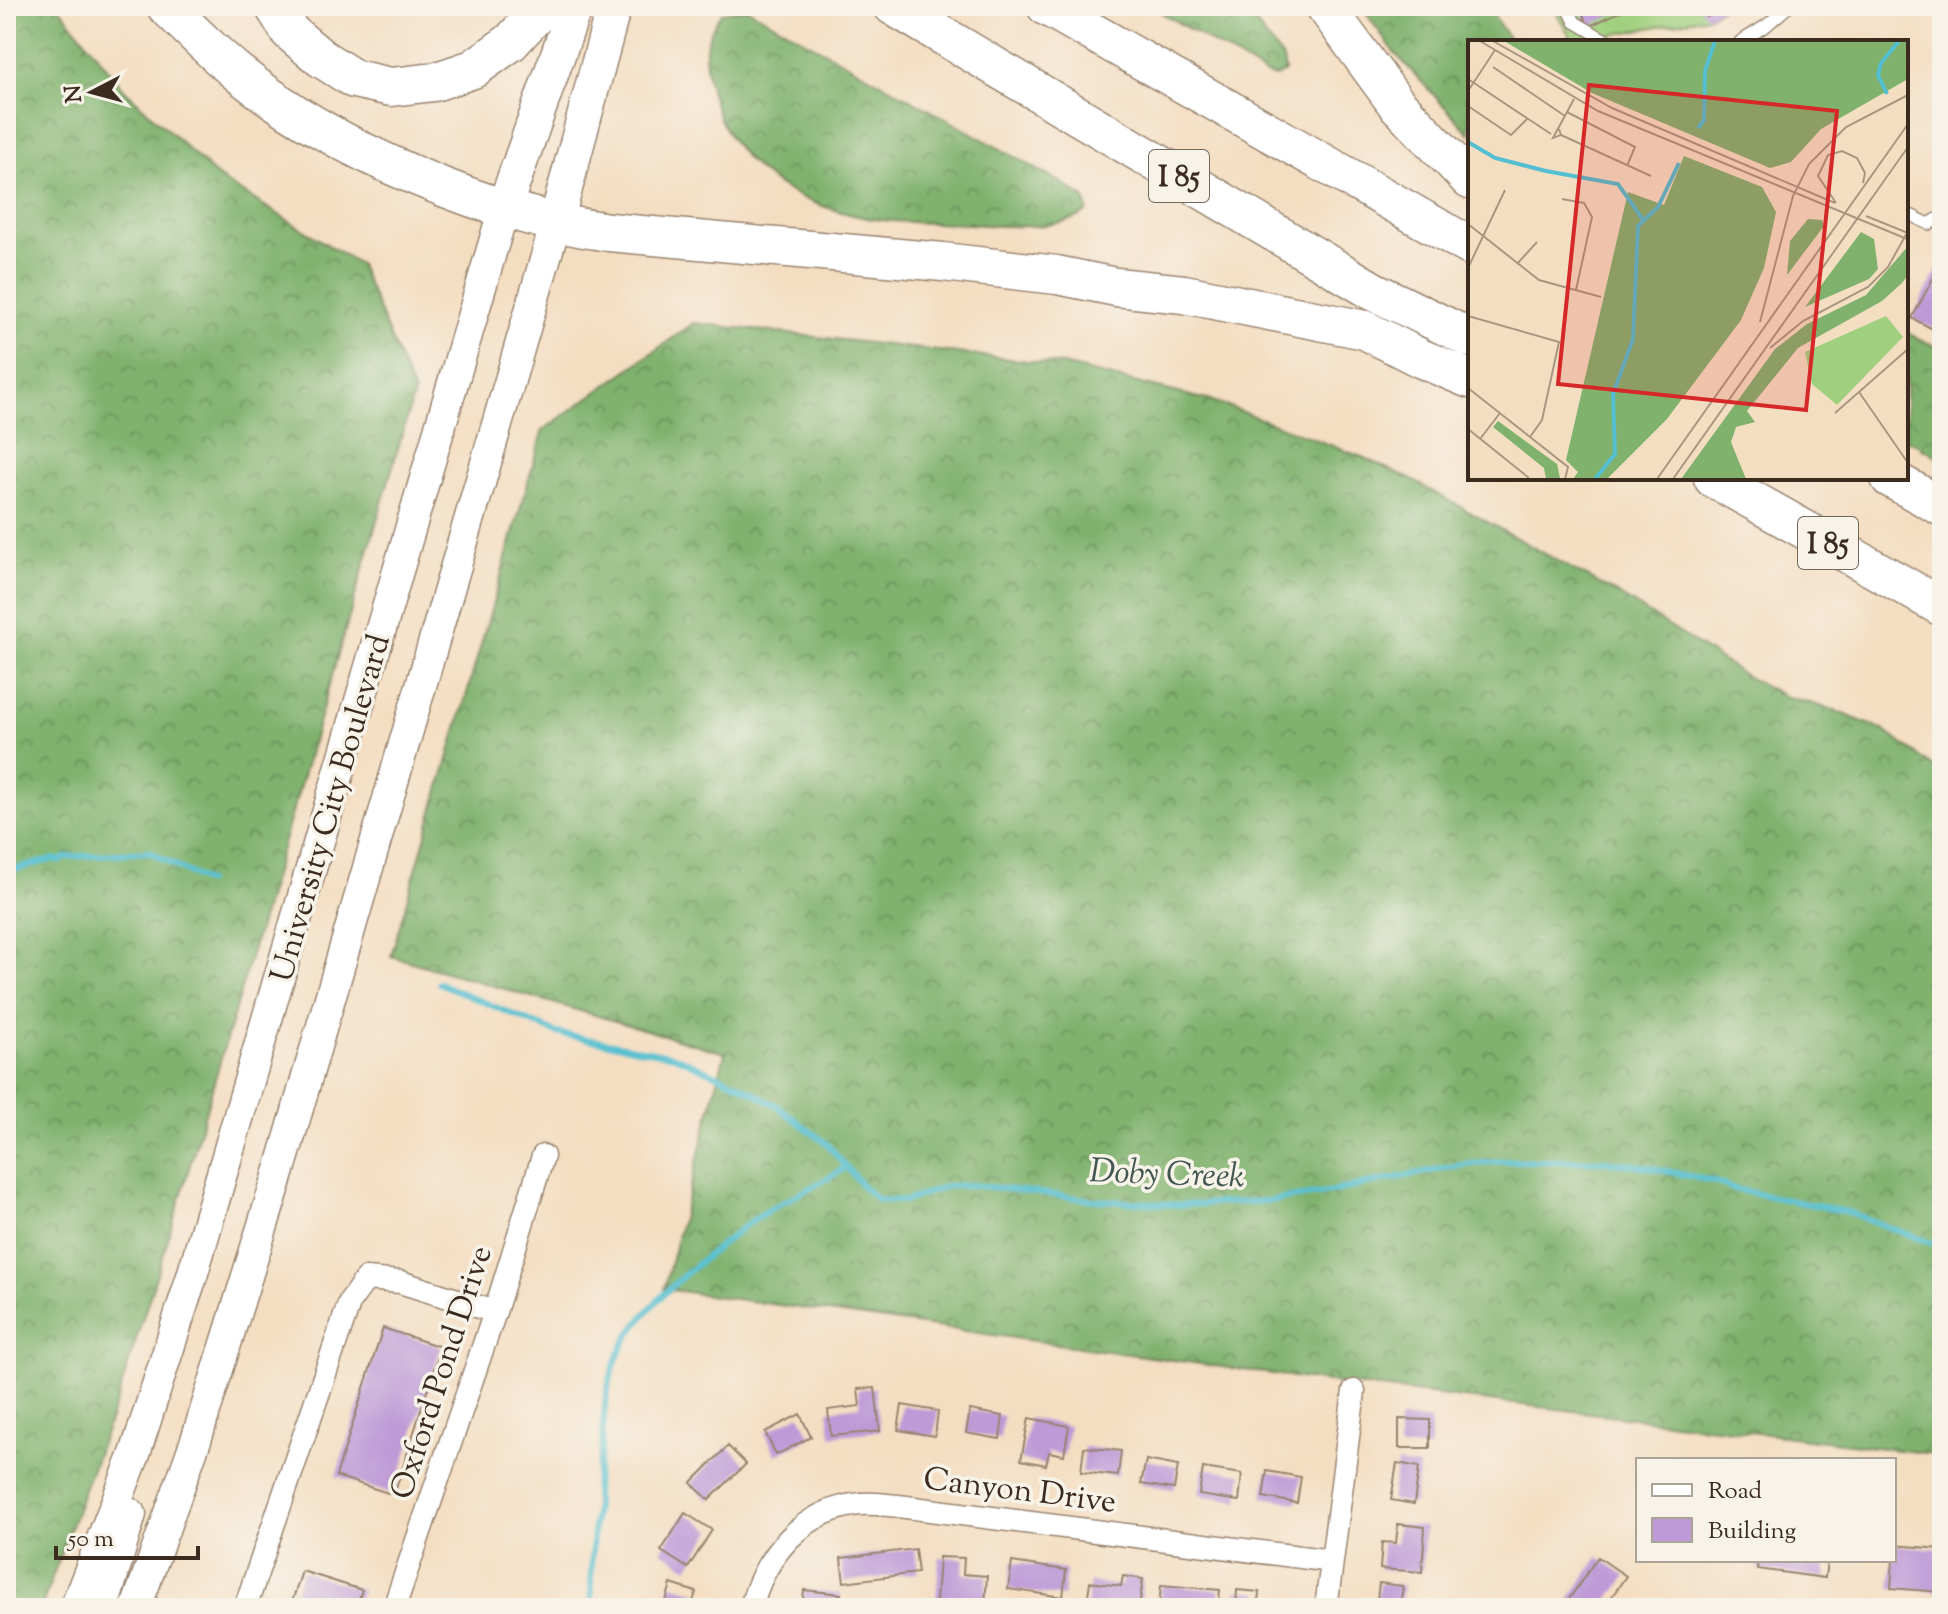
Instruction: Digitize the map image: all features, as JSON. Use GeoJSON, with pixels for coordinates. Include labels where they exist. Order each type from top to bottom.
{"type":"FeatureCollection","features":[{"type":"Feature","properties":{"kind":"highway"},"geometry":{"type":"LineString","coordinates":[[166,6],[243,76],[294,112],[358,148],[504,208],[609,232],[986,267],[1184,294],[1365,330],[1468,378]]}},
{"type":"Feature","properties":{"kind":"highway"},"geometry":{"type":"LineString","coordinates":[[274,6],[290,32],[321,58],[354,79],[391,87],[434,82],[473,69],[511,42],[544,6]]}},
{"type":"Feature","properties":{"kind":"highway","name":"I 85"},"geometry":{"type":"LineString","coordinates":[[893,6],[1373,291],[1468,337]]}},
{"type":"Feature","properties":{"kind":"highway","name":"I 85"},"geometry":{"type":"LineString","coordinates":[[1046,6],[1468,245]]}},
{"type":"Feature","properties":{"kind":"highway"},"geometry":{"type":"LineString","coordinates":[[1325,6],[1396,103],[1468,178]]}},
{"type":"Feature","properties":{"kind":"highway"},"geometry":{"type":"LineString","coordinates":[[1894,480],[1942,507]]}},
{"type":"Feature","properties":{"kind":"highway","name":"I 85"},"geometry":{"type":"LineString","coordinates":[[1716,481],[1942,607]]}},
{"type":"Feature","properties":{"kind":"main road","name":"University City Boulevard"},"geometry":{"type":"LineString","coordinates":[[75,1608],[135,1454],[280,979],[504,208],[575,6]]}},
{"type":"Feature","properties":{"kind":"main road","name":"University City Boulevard"},"geometry":{"type":"LineString","coordinates":[[136,1608],[197,1437],[280,1170],[556,222],[614,6]]}},
{"type":"Feature","properties":{"kind":"main road"},"geometry":{"type":"LineString","coordinates":[[103,1608],[140,1486],[135,1454]]}},
{"type":"Feature","properties":{"kind":"street","name":"Oxford Pond Drive"},"geometry":{"type":"LineString","coordinates":[[394,1608],[495,1312],[543,1156]]}},
{"type":"Feature","properties":{"kind":"street"},"geometry":{"type":"LineString","coordinates":[[245,1608],[350,1301],[366,1279],[400,1282],[495,1312]]}},
{"type":"Feature","properties":{"kind":"street"},"geometry":{"type":"LineString","coordinates":[[1326,1608],[1354,1391]]}},
{"type":"Feature","properties":{"kind":"street","name":"Canyon Drive"},"geometry":{"type":"LineString","coordinates":[[751,1608],[765,1567],[790,1537],[823,1515],[862,1504],[1332,1561]]}},
{"type":"Feature","properties":{"kind":"lane"},"geometry":{"type":"LineString","coordinates":[[1567,6],[1575,22],[1606,40]]}},
{"type":"Feature","properties":{"kind":"lane"},"geometry":{"type":"LineString","coordinates":[[1743,40],[1789,6]]}},
{"type":"Feature","properties":{"kind":"lane"},"geometry":{"type":"LineString","coordinates":[[1908,214],[1929,224],[1942,216]]}},
{"type":"Feature","properties":{"kind":"green space"},"geometry":{"type":"Polygon","coordinates":[[[6,6],[58,6],[125,90],[219,178],[359,264],[414,393],[176,1213],[119,1394],[41,1608],[6,1608],[6,6]]]}},
{"type":"Feature","properties":{"kind":"green space"},"geometry":{"type":"Polygon","coordinates":[[[1150,6],[1242,6],[1283,59],[1285,72],[1275,77],[1265,74],[1150,6]]]}},
{"type":"Feature","properties":{"kind":"green space"},"geometry":{"type":"Polygon","coordinates":[[[1361,6],[1487,6],[1510,40],[1468,40],[1468,132],[1394,52],[1361,6]]]}},
{"type":"Feature","properties":{"kind":"green space"},"geometry":{"type":"Polygon","coordinates":[[[1552,6],[1725,6],[1707,17],[1573,40],[1552,6]]]}},
{"type":"Feature","properties":{"kind":"green space"},"geometry":{"type":"Polygon","coordinates":[[[748,9],[1060,182],[1084,198],[1088,211],[1062,222],[1031,226],[892,221],[840,212],[791,192],[750,162],[733,142],[720,119],[711,93],[705,61],[707,42],[714,23],[721,13],[748,9]]]}},
{"type":"Feature","properties":{"kind":"green space"},"geometry":{"type":"Polygon","coordinates":[[[694,323],[1063,365],[1216,402],[1362,457],[1412,480],[1628,600],[1749,678],[1784,696],[1828,708],[1883,730],[1942,773],[1942,1455],[1329,1382],[664,1289],[725,1053],[391,956],[543,430],[694,323]]]}},
{"type":"Feature","properties":{"kind":"green space"},"geometry":{"type":"Polygon","coordinates":[[[1908,333],[1942,350],[1942,459],[1908,440],[1908,333]]]}},
{"type":"Feature","properties":{"kind":"building"},"geometry":{"type":"Polygon","coordinates":[[[1580,6],[1631,6],[1588,27],[1580,6]]]}},
{"type":"Feature","properties":{"kind":"building"},"geometry":{"type":"Polygon","coordinates":[[[1698,6],[1725,6],[1707,17],[1698,6]]]}},
{"type":"Feature","properties":{"kind":"building"},"geometry":{"type":"Polygon","coordinates":[[[1938,269],[1942,271],[1942,334],[1912,318],[1938,269]]]}},
{"type":"Feature","properties":{"kind":"building"},"geometry":{"type":"Polygon","coordinates":[[[383,1328],[441,1347],[394,1495],[336,1476],[383,1328]]]}},
{"type":"Feature","properties":{"kind":"building"},"geometry":{"type":"Polygon","coordinates":[[[875,1388],[880,1431],[831,1436],[828,1410],[860,1406],[858,1389],[875,1388]]]}},
{"type":"Feature","properties":{"kind":"building"},"geometry":{"type":"Polygon","coordinates":[[[902,1405],[938,1411],[935,1436],[898,1430],[902,1405]]]}},
{"type":"Feature","properties":{"kind":"building"},"geometry":{"type":"Polygon","coordinates":[[[970,1410],[1003,1416],[1000,1439],[966,1433],[970,1410]]]}},
{"type":"Feature","properties":{"kind":"building"},"geometry":{"type":"Polygon","coordinates":[[[800,1414],[811,1437],[776,1455],[765,1432],[800,1414]]]}},
{"type":"Feature","properties":{"kind":"building"},"geometry":{"type":"Polygon","coordinates":[[[1029,1418],[1069,1426],[1064,1455],[1049,1452],[1046,1465],[1021,1460],[1029,1418]]]}},
{"type":"Feature","properties":{"kind":"building"},"geometry":{"type":"Polygon","coordinates":[[[1399,1419],[1430,1420],[1430,1448],[1399,1448],[1399,1419]]]}},
{"type":"Feature","properties":{"kind":"building"},"geometry":{"type":"Polygon","coordinates":[[[728,1446],[746,1464],[709,1500],[691,1483],[728,1446]]]}},
{"type":"Feature","properties":{"kind":"building"},"geometry":{"type":"Polygon","coordinates":[[[1084,1447],[1121,1451],[1118,1476],[1081,1472],[1084,1447]]]}},
{"type":"Feature","properties":{"kind":"building"},"geometry":{"type":"Polygon","coordinates":[[[1146,1460],[1178,1466],[1174,1489],[1141,1484],[1146,1460]]]}},
{"type":"Feature","properties":{"kind":"building"},"geometry":{"type":"Polygon","coordinates":[[[1397,1463],[1419,1467],[1414,1504],[1391,1500],[1397,1463]]]}},
{"type":"Feature","properties":{"kind":"building"},"geometry":{"type":"Polygon","coordinates":[[[1203,1468],[1242,1474],[1239,1501],[1199,1495],[1203,1468]]]}},
{"type":"Feature","properties":{"kind":"building"},"geometry":{"type":"Polygon","coordinates":[[[1267,1471],[1301,1477],[1297,1503],[1263,1497],[1267,1471]]]}},
{"type":"Feature","properties":{"kind":"building"},"geometry":{"type":"Polygon","coordinates":[[[685,1513],[712,1530],[688,1568],[661,1551],[685,1513]]]}},
{"type":"Feature","properties":{"kind":"building"},"geometry":{"type":"Polygon","coordinates":[[[1398,1524],[1425,1527],[1422,1572],[1380,1569],[1382,1542],[1396,1543],[1398,1524]]]}},
{"type":"Feature","properties":{"kind":"building"},"geometry":{"type":"Polygon","coordinates":[[[1896,1545],[1942,1549],[1942,1592],[1891,1588],[1896,1545]]]}},
{"type":"Feature","properties":{"kind":"building"},"geometry":{"type":"Polygon","coordinates":[[[915,1549],[918,1573],[844,1582],[841,1558],[915,1549]]]}},
{"type":"Feature","properties":{"kind":"building"},"geometry":{"type":"Polygon","coordinates":[[[939,1557],[964,1558],[963,1574],[987,1576],[985,1606],[936,1602],[939,1557]]]}},
{"type":"Feature","properties":{"kind":"building"},"geometry":{"type":"Polygon","coordinates":[[[1598,1557],[1626,1576],[1604,1608],[1582,1608],[1569,1599],[1598,1557]]]}},
{"type":"Feature","properties":{"kind":"building"},"geometry":{"type":"Polygon","coordinates":[[[1012,1562],[1066,1570],[1063,1597],[1008,1589],[1012,1562]]]}},
{"type":"Feature","properties":{"kind":"building"},"geometry":{"type":"Polygon","coordinates":[[[1758,1562],[1827,1562],[1825,1578],[1757,1569],[1758,1562]]]}},
{"type":"Feature","properties":{"kind":"building"},"geometry":{"type":"Polygon","coordinates":[[[302,1571],[362,1590],[356,1608],[290,1608],[302,1571]]]}},
{"type":"Feature","properties":{"kind":"building"},"geometry":{"type":"Polygon","coordinates":[[[1123,1576],[1143,1579],[1139,1608],[1086,1608],[1090,1582],[1121,1586],[1123,1576]]]}},
{"type":"Feature","properties":{"kind":"building"},"geometry":{"type":"Polygon","coordinates":[[[1379,1583],[1403,1586],[1400,1608],[1376,1608],[1379,1583]]]}},
{"type":"Feature","properties":{"kind":"building"},"geometry":{"type":"Polygon","coordinates":[[[671,1584],[696,1592],[691,1608],[664,1608],[671,1584]]]}},
{"type":"Feature","properties":{"kind":"building"},"geometry":{"type":"Polygon","coordinates":[[[1161,1585],[1220,1590],[1218,1608],[1159,1608],[1161,1585]]]}},
{"type":"Feature","properties":{"kind":"building"},"geometry":{"type":"Polygon","coordinates":[[[804,1590],[841,1594],[839,1608],[802,1608],[804,1590]]]}},
{"type":"Feature","properties":{"kind":"building"},"geometry":{"type":"Polygon","coordinates":[[[1237,1590],[1259,1592],[1258,1608],[1236,1608],[1237,1590]]]}},
{"type":"Feature","properties":{"kind":"waterway","name":"Doby Creek"},"geometry":{"type":"LineString","coordinates":[[6,872],[67,857],[150,852],[206,882]]}},
{"type":"Feature","properties":{"kind":"waterway","name":"Doby Creek"},"geometry":{"type":"LineString","coordinates":[[439,983],[557,1033],[674,1056],[740,1085],[777,1106],[827,1144],[878,1200],[906,1201],[946,1186],[974,1185],[1094,1200],[1179,1205],[1269,1201],[1454,1166],[1502,1161],[1605,1161],[1648,1167],[1734,1189],[1848,1212],[1942,1247]]}},
{"type":"Feature","properties":{"kind":"waterway"},"geometry":{"type":"LineString","coordinates":[[593,1608],[591,1569],[596,1479],[608,1389],[625,1342],[670,1288],[724,1242],[766,1212],[846,1167]]}}]}
